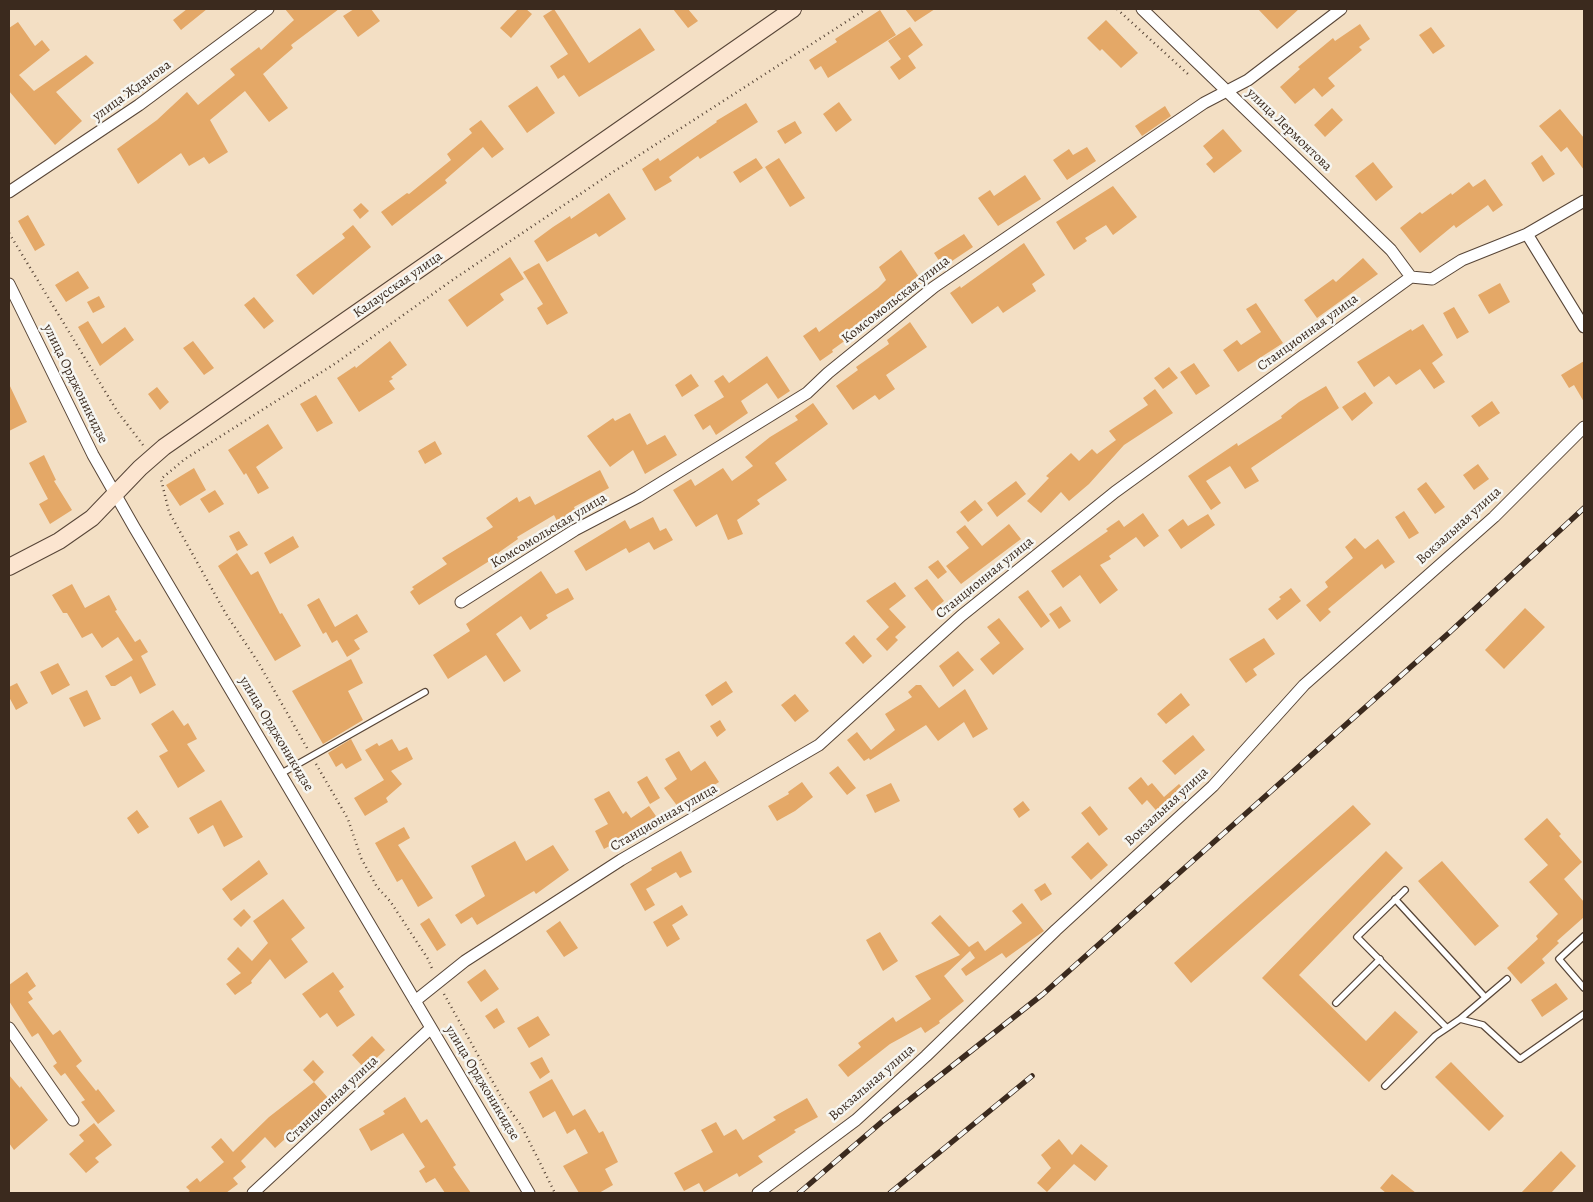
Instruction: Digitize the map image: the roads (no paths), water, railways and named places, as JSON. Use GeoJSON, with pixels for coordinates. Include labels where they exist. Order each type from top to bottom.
{"type":"FeatureCollection","features":[{"type":"Feature","properties":{"kind":"street","name":"улица Жданова"},"geometry":{"type":"LineString","coordinates":[[9,192],[139,106],[268,9]]}},
{"type":"Feature","properties":{"kind":"street","name":"Калаусская улица"},"geometry":{"type":"LineString","coordinates":[[9,567],[66,537],[92,518],[152,458],[793,9]]}},
{"type":"Feature","properties":{"kind":"street","name":"улица Лермонтова"},"geometry":{"type":"LineString","coordinates":[[1142,9],[1391,250],[1410,277]]}},
{"type":"Feature","properties":{"kind":"street","name":"Комсомольская улица"},"geometry":{"type":"LineString","coordinates":[[461,602],[575,530],[638,496],[807,393],[828,373],[934,287],[1204,103],[1248,80],[1341,9]]}},
{"type":"Feature","properties":{"kind":"street"},"geometry":{"type":"LineString","coordinates":[[1410,277],[1432,279],[1462,260],[1527,234],[1584,202]]}},
{"type":"Feature","properties":{"kind":"street"},"geometry":{"type":"LineString","coordinates":[[1527,234],[1584,326]]}},
{"type":"Feature","properties":{"kind":"street","name":"Станционная улица"},"geometry":{"type":"LineString","coordinates":[[415,1001],[465,961],[621,860],[818,744],[961,616],[1115,492],[1410,277]]}},
{"type":"Feature","properties":{"kind":"street","name":"улица Орджоникидзе"},"geometry":{"type":"LineString","coordinates":[[9,284],[94,455],[116,494],[529,1193]]}},
{"type":"Feature","properties":{"kind":"street","name":"Вокзальная улица"},"geometry":{"type":"LineString","coordinates":[[758,1193],[856,1120],[926,1056],[1056,930],[1213,786],[1304,685],[1494,517],[1584,428]]}},
{"type":"Feature","properties":{"kind":"street"},"geometry":{"type":"LineString","coordinates":[[9,1028],[73,1120]]}},
{"type":"Feature","properties":{"kind":"street","name":"Станционная улица"},"geometry":{"type":"LineString","coordinates":[[253,1193],[431,1028]]}},
{"type":"Feature","properties":{"kind":"lane"},"geometry":{"type":"LineString","coordinates":[[282,773],[425,692]]}},
{"type":"Feature","properties":{"kind":"lane"},"geometry":{"type":"LineString","coordinates":[[1405,890],[1357,936],[1447,1028]]}},
{"type":"Feature","properties":{"kind":"lane"},"geometry":{"type":"LineString","coordinates":[[1395,899],[1486,997]]}},
{"type":"Feature","properties":{"kind":"lane"},"geometry":{"type":"LineString","coordinates":[[1584,936],[1559,959],[1584,988]]}},
{"type":"Feature","properties":{"kind":"lane"},"geometry":{"type":"LineString","coordinates":[[1336,1002],[1380,959]]}},
{"type":"Feature","properties":{"kind":"lane"},"geometry":{"type":"LineString","coordinates":[[1386,1086],[1435,1036],[1460,1018],[1506,979]]}},
{"type":"Feature","properties":{"kind":"lane"},"geometry":{"type":"LineString","coordinates":[[1460,1018],[1484,1025],[1520,1059],[1584,1014]]}},
{"type":"Feature","properties":{"kind":"railway"},"geometry":{"type":"LineString","coordinates":[[799,1193],[884,1120],[1043,994],[1450,632],[1584,508]]}},
{"type":"Feature","properties":{"kind":"railway"},"geometry":{"type":"LineString","coordinates":[[890,1193],[1032,1076]]}}]}
